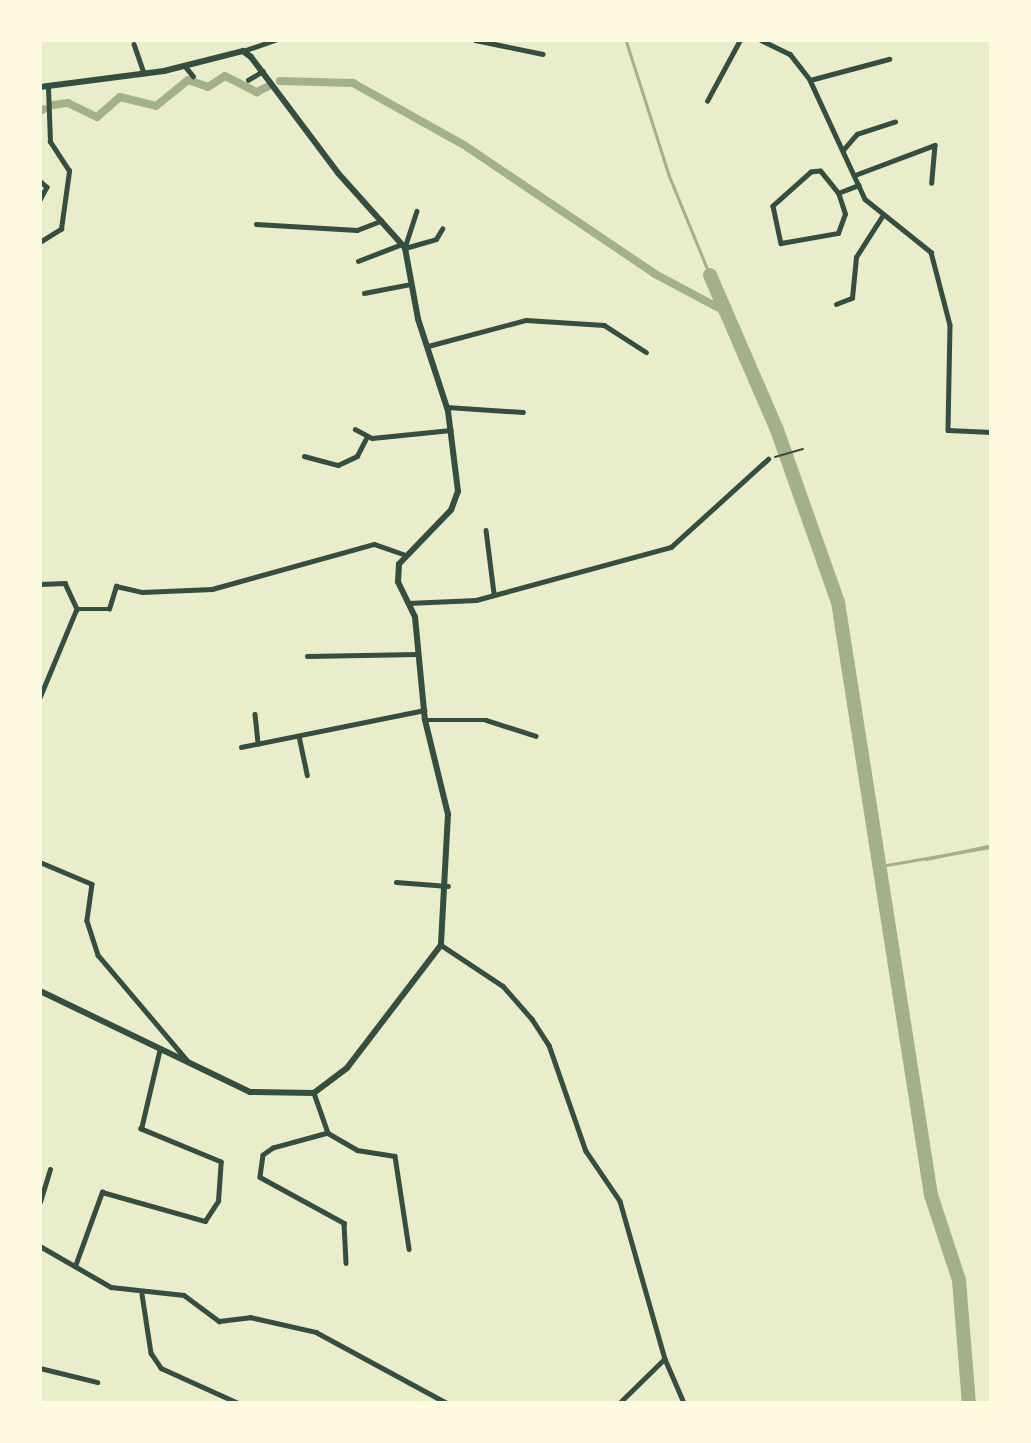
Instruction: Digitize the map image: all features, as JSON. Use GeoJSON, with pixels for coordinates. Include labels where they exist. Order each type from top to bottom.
{"type":"FeatureCollection","features":[{"type":"Feature","properties":{"kind":"street"},"geometry":{"type":"LineString","coordinates":[[40,242],[61,229],[69,172],[50,142],[44,87],[185,66],[275,40]]}},
{"type":"Feature","properties":{"kind":"street"},"geometry":{"type":"LineString","coordinates":[[475,40],[543,54]]}},
{"type":"Feature","properties":{"kind":"street"},"geometry":{"type":"LineString","coordinates":[[707,101],[740,40]]}},
{"type":"Feature","properties":{"kind":"street"},"geometry":{"type":"LineString","coordinates":[[761,40],[790,54],[810,80],[859,185],[883,215],[931,252],[950,325],[948,430],[991,432]]}},
{"type":"Feature","properties":{"kind":"street"},"geometry":{"type":"LineString","coordinates":[[134,44],[144,73]]}},
{"type":"Feature","properties":{"kind":"street"},"geometry":{"type":"LineString","coordinates":[[40,991],[159,1052],[250,1091],[314,1093],[347,1068],[441,945],[448,886],[448,814],[425,720],[418,654],[408,603],[398,582],[403,554],[457,502],[452,430],[447,407],[411,284],[404,246],[338,173],[264,71],[243,51]]}},
{"type":"Feature","properties":{"kind":"street"},"geometry":{"type":"LineString","coordinates":[[810,80],[889,59]]}},
{"type":"Feature","properties":{"kind":"street"},"geometry":{"type":"LineString","coordinates":[[185,66],[193,76]]}},
{"type":"Feature","properties":{"kind":"street"},"geometry":{"type":"LineString","coordinates":[[248,80],[264,71]]}},
{"type":"Feature","properties":{"kind":"street"},"geometry":{"type":"LineString","coordinates":[[843,150],[857,134],[895,121]]}},
{"type":"Feature","properties":{"kind":"street"},"geometry":{"type":"LineString","coordinates":[[855,175],[935,145],[932,183]]}},
{"type":"Feature","properties":{"kind":"street"},"geometry":{"type":"LineString","coordinates":[[811,172],[820,172],[838,193],[845,214],[838,233],[781,243],[772,206],[811,172]]}},
{"type":"Feature","properties":{"kind":"street"},"geometry":{"type":"LineString","coordinates":[[40,181],[47,187],[40,200]]}},
{"type":"Feature","properties":{"kind":"street"},"geometry":{"type":"LineString","coordinates":[[838,193],[859,185]]}},
{"type":"Feature","properties":{"kind":"street"},"geometry":{"type":"LineString","coordinates":[[404,246],[417,211]]}},
{"type":"Feature","properties":{"kind":"street"},"geometry":{"type":"LineString","coordinates":[[836,304],[852,298],[856,257],[883,215]]}},
{"type":"Feature","properties":{"kind":"street"},"geometry":{"type":"LineString","coordinates":[[256,224],[357,230],[382,220]]}},
{"type":"Feature","properties":{"kind":"street"},"geometry":{"type":"LineString","coordinates":[[358,261],[436,239],[442,229]]}},
{"type":"Feature","properties":{"kind":"street"},"geometry":{"type":"LineString","coordinates":[[364,293],[411,284]]}},
{"type":"Feature","properties":{"kind":"street"},"geometry":{"type":"LineString","coordinates":[[428,346],[526,320],[604,325],[646,352]]}},
{"type":"Feature","properties":{"kind":"street"},"geometry":{"type":"LineString","coordinates":[[447,407],[523,412]]}},
{"type":"Feature","properties":{"kind":"street"},"geometry":{"type":"LineString","coordinates":[[355,429],[367,436],[452,430]]}},
{"type":"Feature","properties":{"kind":"street"},"geometry":{"type":"LineString","coordinates":[[304,456],[338,465],[357,456],[367,436]]}},
{"type":"Feature","properties":{"kind":"street"},"geometry":{"type":"LineString","coordinates":[[408,603],[494,593],[671,547],[768,459]]}},
{"type":"Feature","properties":{"kind":"street"},"geometry":{"type":"LineString","coordinates":[[486,530],[494,593]]}},
{"type":"Feature","properties":{"kind":"street"},"geometry":{"type":"LineString","coordinates":[[76,609],[109,609],[116,586],[142,592],[212,589],[374,544],[403,554]]}},
{"type":"Feature","properties":{"kind":"street"},"geometry":{"type":"LineString","coordinates":[[40,584],[65,583],[76,609],[40,698]]}},
{"type":"Feature","properties":{"kind":"street"},"geometry":{"type":"LineString","coordinates":[[307,656],[418,654]]}},
{"type":"Feature","properties":{"kind":"street"},"geometry":{"type":"LineString","coordinates":[[241,747],[424,710]]}},
{"type":"Feature","properties":{"kind":"street"},"geometry":{"type":"LineString","coordinates":[[255,714],[258,744]]}},
{"type":"Feature","properties":{"kind":"street"},"geometry":{"type":"LineString","coordinates":[[425,720],[486,720],[536,736]]}},
{"type":"Feature","properties":{"kind":"street"},"geometry":{"type":"LineString","coordinates":[[299,736],[307,775]]}},
{"type":"Feature","properties":{"kind":"street"},"geometry":{"type":"LineString","coordinates":[[40,862],[92,884],[86,921],[98,955],[190,1064]]}},
{"type":"Feature","properties":{"kind":"street"},"geometry":{"type":"LineString","coordinates":[[396,883],[448,886]]}},
{"type":"Feature","properties":{"kind":"street"},"geometry":{"type":"LineString","coordinates":[[441,945],[503,986],[550,1045],[586,1151],[624,1212],[665,1359],[684,1403]]}},
{"type":"Feature","properties":{"kind":"street"},"geometry":{"type":"LineString","coordinates":[[75,1266],[102,1192],[205,1221],[218,1201],[221,1161],[141,1129],[159,1052]]}},
{"type":"Feature","properties":{"kind":"street"},"geometry":{"type":"LineString","coordinates":[[314,1093],[328,1133],[357,1150],[395,1156],[409,1249]]}},
{"type":"Feature","properties":{"kind":"street"},"geometry":{"type":"LineString","coordinates":[[328,1133],[273,1148],[263,1155],[260,1177],[344,1223],[346,1263]]}},
{"type":"Feature","properties":{"kind":"street"},"geometry":{"type":"LineString","coordinates":[[40,1202],[50,1170]]}},
{"type":"Feature","properties":{"kind":"street"},"geometry":{"type":"LineString","coordinates":[[40,1246],[84,1271],[142,1294],[184,1294],[219,1321],[250,1317],[316,1332],[447,1403]]}},
{"type":"Feature","properties":{"kind":"street"},"geometry":{"type":"LineString","coordinates":[[142,1294],[152,1353],[161,1368],[238,1403]]}},
{"type":"Feature","properties":{"kind":"street"},"geometry":{"type":"LineString","coordinates":[[620,1403],[665,1359]]}},
{"type":"Feature","properties":{"kind":"street"},"geometry":{"type":"LineString","coordinates":[[40,1368],[97,1382]]}},
{"type":"Feature","properties":{"kind":"path"},"geometry":{"type":"LineString","coordinates":[[768,459],[803,449]]}},
{"type":"Feature","properties":{"kind":"waterway"},"geometry":{"type":"LineString","coordinates":[[626,40],[669,175],[710,275]]}},
{"type":"Feature","properties":{"kind":"waterway"},"geometry":{"type":"LineString","coordinates":[[53,105],[68,103],[97,117],[120,97],[156,106],[188,80],[208,87],[225,76],[257,92],[269,86]]}},
{"type":"Feature","properties":{"kind":"waterway"},"geometry":{"type":"LineString","coordinates":[[280,81],[353,83],[464,145],[655,274],[728,313]]}},
{"type":"Feature","properties":{"kind":"waterway"},"geometry":{"type":"LineString","coordinates":[[40,111],[44,109]]}},
{"type":"Feature","properties":{"kind":"waterway"},"geometry":{"type":"LineString","coordinates":[[710,275],[777,430],[838,602],[931,1195],[959,1280],[969,1403]]}},
{"type":"Feature","properties":{"kind":"waterway"},"geometry":{"type":"LineString","coordinates":[[926,859],[988,846]]}},
{"type":"Feature","properties":{"kind":"waterway"},"geometry":{"type":"LineString","coordinates":[[881,866],[991,847]]}}]}
